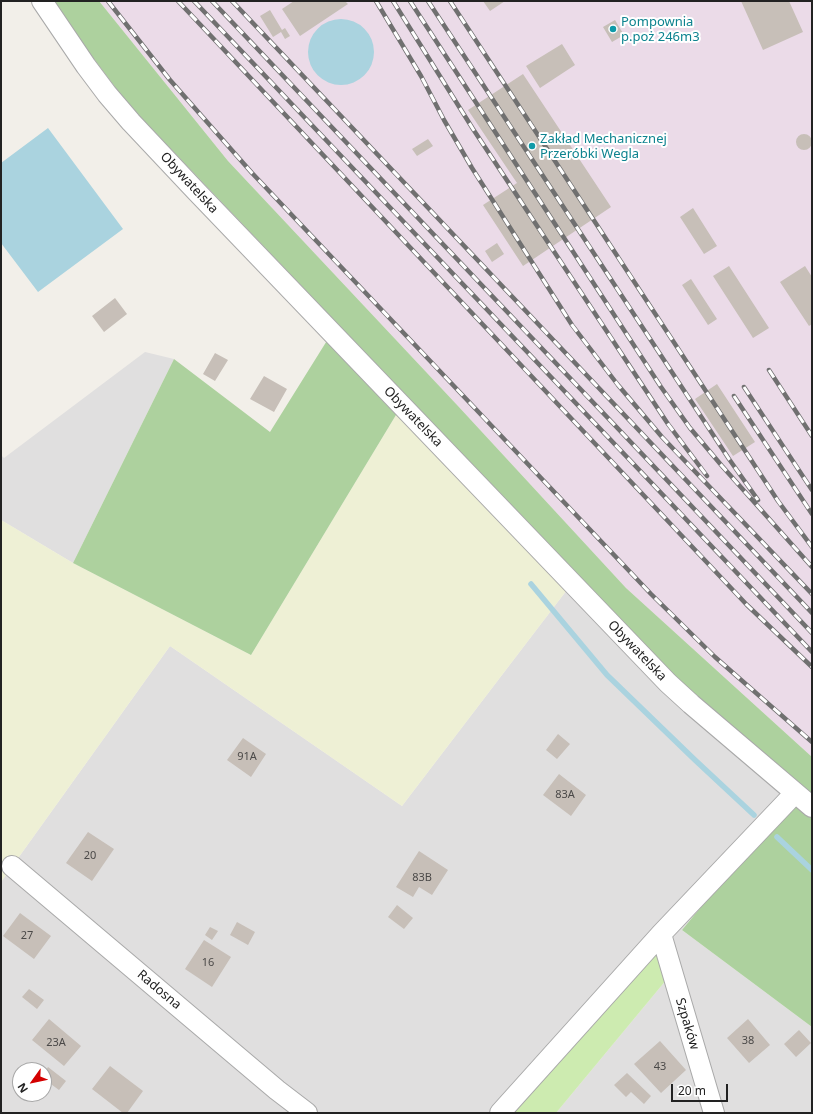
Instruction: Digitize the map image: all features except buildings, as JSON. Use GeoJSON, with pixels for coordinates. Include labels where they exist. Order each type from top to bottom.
{"type":"FeatureCollection","features":[{"type":"Feature","properties":{"kind":"street","name":"Obywatelska"},"geometry":{"type":"LineString","coordinates":[[42,1],[107,94],[131,122],[195,190],[664,679],[691,704],[812,807]]}},
{"type":"Feature","properties":{"kind":"street"},"geometry":{"type":"LineString","coordinates":[[500,1113],[660,934],[795,793]]}},
{"type":"Feature","properties":{"kind":"street","name":"Radosna"},"geometry":{"type":"LineString","coordinates":[[12,866],[277,1090],[307,1113]]}},
{"type":"Feature","properties":{"kind":"street","name":"Szpaków"},"geometry":{"type":"LineString","coordinates":[[660,934],[714,1113]]}},
{"type":"Feature","properties":{"kind":"shaded area"},"geometry":{"type":"Polygon","coordinates":[[[99,1],[812,1],[812,757],[626,588],[228,161],[99,1]]]}},
{"type":"Feature","properties":{"kind":"shaded area"},"geometry":{"type":"Polygon","coordinates":[[[145,352],[174,359],[73,563],[1,520],[1,455],[4,458],[145,352]]]}},
{"type":"Feature","properties":{"kind":"shaded area"},"geometry":{"type":"Polygon","coordinates":[[[573,582],[795,793],[682,930],[812,1027],[812,1113],[556,1113],[672,973],[500,1113],[1,1113],[1,882],[170,646],[402,806],[573,582]]]}},
{"type":"Feature","properties":{"kind":"green space"},"geometry":{"type":"Polygon","coordinates":[[[54,1],[99,1],[228,161],[626,588],[812,757],[812,794],[665,671],[127,103],[79,39],[54,1]]]}},
{"type":"Feature","properties":{"kind":"green space"},"geometry":{"type":"Polygon","coordinates":[[[333,331],[402,405],[251,655],[73,563],[174,359],[270,432],[333,331]]]}},
{"type":"Feature","properties":{"kind":"green space"},"geometry":{"type":"Polygon","coordinates":[[[402,405],[573,582],[402,806],[170,646],[1,882],[1,520],[73,563],[251,655],[402,405]]]}},
{"type":"Feature","properties":{"kind":"green space"},"geometry":{"type":"Polygon","coordinates":[[[795,793],[812,807],[812,1027],[682,930],[795,793]]]}},
{"type":"Feature","properties":{"kind":"green space"},"geometry":{"type":"Polygon","coordinates":[[[661,934],[672,973],[556,1113],[500,1113],[661,934]]]}},
{"type":"Feature","properties":{"kind":"water"},"geometry":{"type":"Polygon","coordinates":[[[341,19],[354,21],[369,34],[372,39],[374,52],[372,65],[359,80],[354,83],[341,85],[328,83],[313,70],[310,65],[308,52],[310,39],[323,24],[328,21],[341,19]]]}},
{"type":"Feature","properties":{"kind":"water"},"geometry":{"type":"Polygon","coordinates":[[[48,128],[123,229],[38,292],[1,243],[1,163],[48,128]]]}},
{"type":"Feature","properties":{"kind":"waterway"},"geometry":{"type":"LineString","coordinates":[[531,584],[607,675],[754,815]]}},
{"type":"Feature","properties":{"kind":"waterway"},"geometry":{"type":"LineString","coordinates":[[777,837],[812,870]]}},
{"type":"Feature","properties":{"kind":"railway"},"geometry":{"type":"LineString","coordinates":[[108,1],[170,80],[252,173],[651,594],[715,657],[812,742]]}},
{"type":"Feature","properties":{"kind":"railway"},"geometry":{"type":"LineString","coordinates":[[178,1],[747,605],[812,667]]}},
{"type":"Feature","properties":{"kind":"railway"},"geometry":{"type":"LineString","coordinates":[[194,1],[812,652]]}},
{"type":"Feature","properties":{"kind":"railway"},"geometry":{"type":"LineString","coordinates":[[212,1],[812,633]]}},
{"type":"Feature","properties":{"kind":"railway"},"geometry":{"type":"LineString","coordinates":[[232,1],[812,613]]}},
{"type":"Feature","properties":{"kind":"railway"},"geometry":{"type":"LineString","coordinates":[[376,1],[421,76],[444,120],[472,168],[572,325],[618,385],[662,437],[812,594]]}},
{"type":"Feature","properties":{"kind":"railway"},"geometry":{"type":"LineString","coordinates":[[393,1],[473,129],[668,424],[707,476]]}},
{"type":"Feature","properties":{"kind":"railway"},"geometry":{"type":"LineString","coordinates":[[410,1],[661,387],[690,428],[812,567]]}},
{"type":"Feature","properties":{"kind":"railway"},"geometry":{"type":"LineString","coordinates":[[428,1],[729,459],[758,500]]}},
{"type":"Feature","properties":{"kind":"railway"},"geometry":{"type":"LineString","coordinates":[[450,1],[778,501],[812,547]]}},
{"type":"Feature","properties":{"kind":"railway"},"geometry":{"type":"LineString","coordinates":[[769,370],[812,436]]}},
{"type":"Feature","properties":{"kind":"railway"},"geometry":{"type":"LineString","coordinates":[[744,387],[812,490]]}},
{"type":"Feature","properties":{"kind":"railway"},"geometry":{"type":"LineString","coordinates":[[734,396],[812,514]]}},
{"type":"Feature","properties":{"kind":"place","name":"Pompownia p.poż 246m3"},"geometry":{"type":"Point","coordinates":[613,29]}},
{"type":"Feature","properties":{"kind":"place","name":"Zakład Mechanicznej Przeróbki Wegla"},"geometry":{"type":"Point","coordinates":[532,146]}}]}
